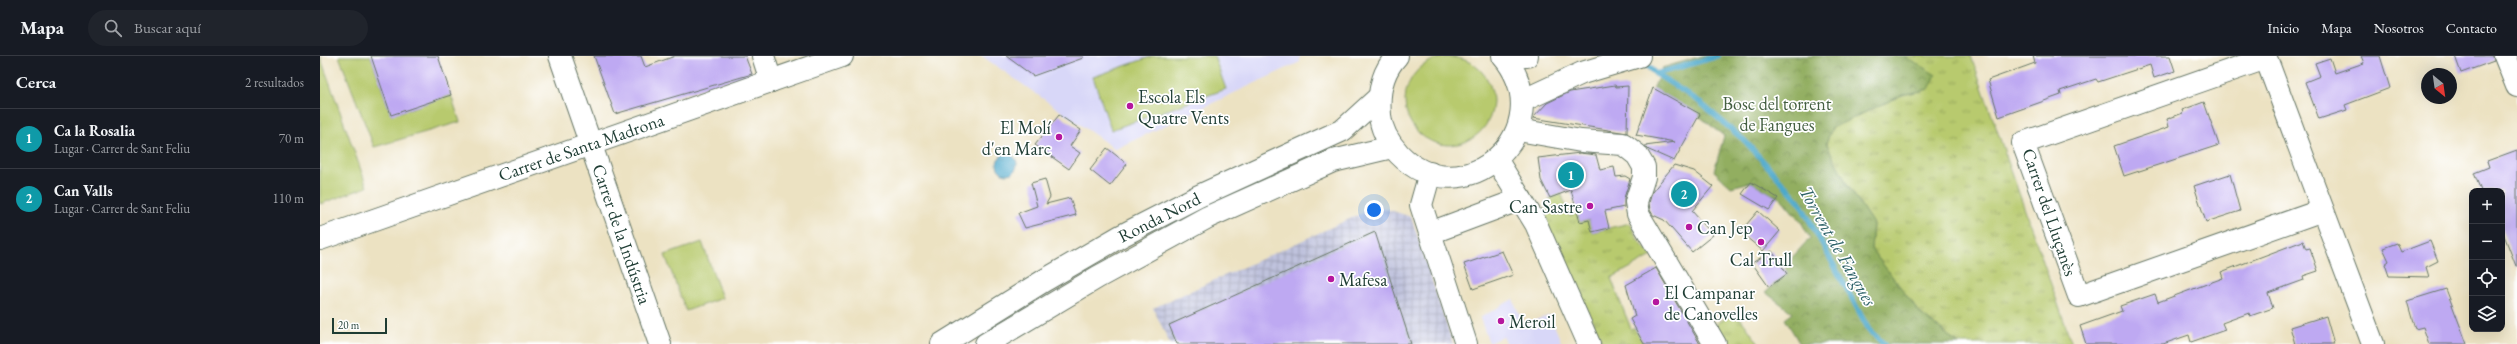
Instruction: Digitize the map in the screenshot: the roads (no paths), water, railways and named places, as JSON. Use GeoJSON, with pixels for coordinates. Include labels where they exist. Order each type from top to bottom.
{"type":"FeatureCollection","features":[{"type":"Feature","properties":{"kind":"street","name":"Carrer de la Indústria"},"geometry":{"type":"LineString","coordinates":[[560,56],[660,344]]}},
{"type":"Feature","properties":{"kind":"street"},"geometry":{"type":"LineString","coordinates":[[763,56],[771,81]]}},
{"type":"Feature","properties":{"kind":"street","name":"Carrer de Santa Madrona"},"geometry":{"type":"LineString","coordinates":[[320,239],[590,143],[842,56]]}},
{"type":"Feature","properties":{"kind":"street"},"geometry":{"type":"LineString","coordinates":[[1397,56],[1383,66],[1378,98],[1381,126],[1392,147],[1410,165],[1442,176],[1467,175],[1491,164],[1510,145],[1519,130],[1522,101],[1516,76],[1504,57],[1527,56]]}},
{"type":"Feature","properties":{"kind":"street"},"geometry":{"type":"LineString","coordinates":[[2505,56],[2517,86]]}},
{"type":"Feature","properties":{"kind":"street"},"geometry":{"type":"LineString","coordinates":[[1522,101],[1582,73],[1635,57]]}},
{"type":"Feature","properties":{"kind":"street","name":"Carrer del Lluçanès"},"geometry":{"type":"LineString","coordinates":[[2323,210],[2079,296],[2022,143],[2269,57],[2323,210],[2373,344]]}},
{"type":"Feature","properties":{"kind":"street","name":"Ronda Nord"},"geometry":{"type":"LineString","coordinates":[[942,344],[1045,280],[1120,236],[1199,196],[1344,130],[1378,98]]}},
{"type":"Feature","properties":{"kind":"street"},"geometry":{"type":"LineString","coordinates":[[1519,130],[1581,141],[1623,144],[1637,155],[1644,166],[1644,177],[1636,202],[1638,214],[1715,344]]}},
{"type":"Feature","properties":{"kind":"street","name":"Ronda Nord"},"geometry":{"type":"LineString","coordinates":[[986,344],[1098,276],[1208,217],[1333,161],[1392,147]]}},
{"type":"Feature","properties":{"kind":"street"},"geometry":{"type":"LineString","coordinates":[[1496,159],[1536,224],[1588,344]]}},
{"type":"Feature","properties":{"kind":"street"},"geometry":{"type":"LineString","coordinates":[[1430,173],[1421,205],[1466,344]]}},
{"type":"Feature","properties":{"kind":"street"},"geometry":{"type":"LineString","coordinates":[[1430,234],[1521,199]]}},
{"type":"Feature","properties":{"kind":"water"},"geometry":{"type":"Polygon","coordinates":[[[1007,154],[1014,157],[1017,164],[1014,171],[1007,174],[1000,171],[997,164],[1000,157],[1007,154]]]}},
{"type":"Feature","properties":{"kind":"waterway"},"geometry":{"type":"LineString","coordinates":[[1656,74],[1718,56]]}},
{"type":"Feature","properties":{"kind":"waterway","name":"Torrent de Fangues"},"geometry":{"type":"LineString","coordinates":[[1640,60],[1656,74],[1697,100],[1745,141],[1799,201],[1869,330],[1884,344]]}},
{"type":"Feature","properties":{"kind":"place","name":"Escola Els Quatre Vents"},"geometry":{"type":"Point","coordinates":[1130,106]}},
{"type":"Feature","properties":{"kind":"place","name":"El Molí d'en Marc"},"geometry":{"type":"Point","coordinates":[1059,137]}},
{"type":"Feature","properties":{"kind":"place","name":"Ca la Rosalia"},"geometry":{"type":"Point","coordinates":[1571,175]}},
{"type":"Feature","properties":{"kind":"place","name":"Can Valls"},"geometry":{"type":"Point","coordinates":[1684,194]}},
{"type":"Feature","properties":{"kind":"place","name":"Can Sastre"},"geometry":{"type":"Point","coordinates":[1590,206]}},
{"type":"Feature","properties":{"kind":"place","name":"Can Jep"},"geometry":{"type":"Point","coordinates":[1689,227]}},
{"type":"Feature","properties":{"kind":"place","name":"Cal Trull"},"geometry":{"type":"Point","coordinates":[1761,242]}},
{"type":"Feature","properties":{"kind":"place","name":"Mafesa"},"geometry":{"type":"Point","coordinates":[1331,279]}},
{"type":"Feature","properties":{"kind":"place","name":"El Campanar de Canovelles"},"geometry":{"type":"Point","coordinates":[1656,302]}},
{"type":"Feature","properties":{"kind":"place","name":"Meroil"},"geometry":{"type":"Point","coordinates":[1501,321]}},
{"type":"Feature","properties":{"kind":"park label","name":"Bosc del torrent de Fangues"},"geometry":{"type":"Point","coordinates":[1777,113]}}]}
